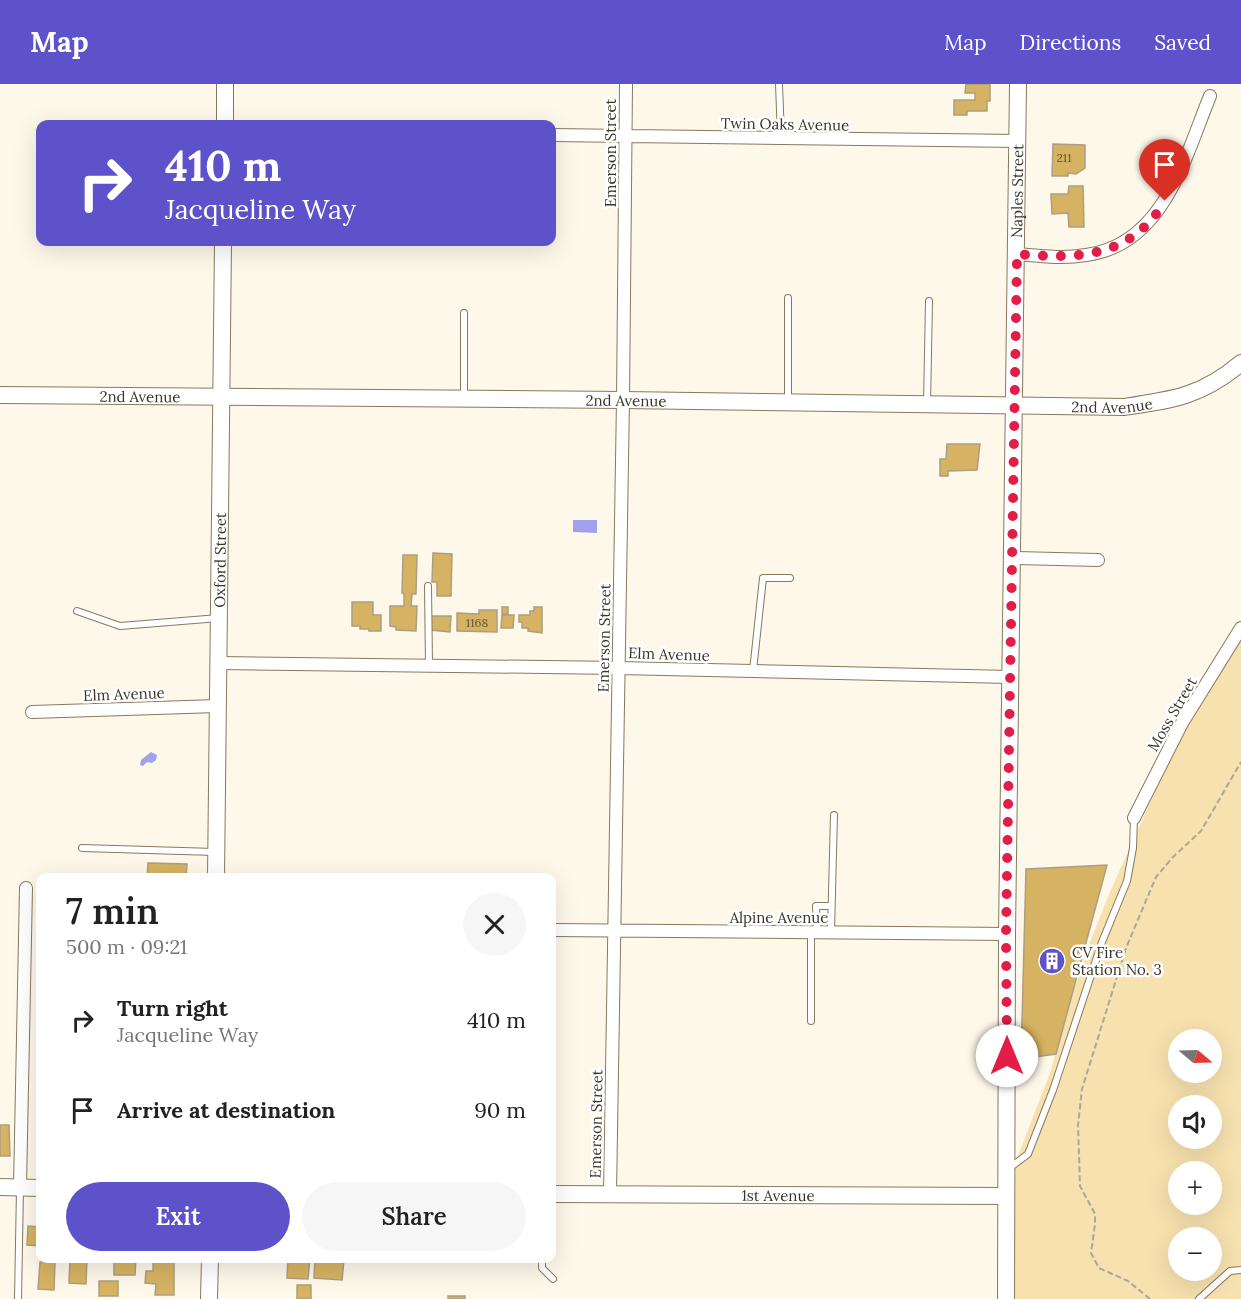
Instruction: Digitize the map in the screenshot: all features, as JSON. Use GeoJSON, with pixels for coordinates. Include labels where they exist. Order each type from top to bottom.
{"type":"FeatureCollection","features":[{"type":"Feature","properties":{"kind":"street"},"geometry":{"type":"LineString","coordinates":[[225,84],[225,120]]}},
{"type":"Feature","properties":{"kind":"street","name":"Emerson Street"},"geometry":{"type":"LineString","coordinates":[[610,1193],[626,84]]}},
{"type":"Feature","properties":{"kind":"street","name":"Naples Street"},"geometry":{"type":"LineString","coordinates":[[1006,1299],[1008,1170],[1006,934],[1018,84]]}},
{"type":"Feature","properties":{"kind":"street"},"geometry":{"type":"LineString","coordinates":[[1017,254],[1061,258],[1089,255],[1117,246],[1142,229],[1158,212],[1170,194],[1210,96]]}},
{"type":"Feature","properties":{"kind":"street","name":"Twin Oaks Avenue"},"geometry":{"type":"LineString","coordinates":[[556,135],[1018,141]]}},
{"type":"Feature","properties":{"kind":"street","name":"Oxford Street"},"geometry":{"type":"LineString","coordinates":[[216,873],[223,246]]}},
{"type":"Feature","properties":{"kind":"street","name":"2nd Avenue"},"geometry":{"type":"LineString","coordinates":[[0,395],[1124,407],[1181,398],[1222,379],[1241,363]]}},
{"type":"Feature","properties":{"kind":"street"},"geometry":{"type":"LineString","coordinates":[[1012,558],[1098,560]]}},
{"type":"Feature","properties":{"kind":"street","name":"Moss Street"},"geometry":{"type":"LineString","coordinates":[[1134,818],[1182,723],[1241,628]]}},
{"type":"Feature","properties":{"kind":"street","name":"Elm Avenue"},"geometry":{"type":"LineString","coordinates":[[219,663],[619,668],[1010,677]]}},
{"type":"Feature","properties":{"kind":"street","name":"Elm Avenue"},"geometry":{"type":"LineString","coordinates":[[32,712],[218,706]]}},
{"type":"Feature","properties":{"kind":"street"},"geometry":{"type":"LineString","coordinates":[[20,1187],[26,888]]}},
{"type":"Feature","properties":{"kind":"street","name":"Alpine Avenue"},"geometry":{"type":"LineString","coordinates":[[556,930],[1006,934]]}},
{"type":"Feature","properties":{"kind":"street"},"geometry":{"type":"LineString","coordinates":[[0,1187],[36,1188]]}},
{"type":"Feature","properties":{"kind":"street","name":"1st Avenue"},"geometry":{"type":"LineString","coordinates":[[556,1194],[1006,1196]]}},
{"type":"Feature","properties":{"kind":"street"},"geometry":{"type":"LineString","coordinates":[[209,1299],[210,1263]]}},
{"type":"Feature","properties":{"kind":"lane"},"geometry":{"type":"LineString","coordinates":[[779,84],[781,139]]}},
{"type":"Feature","properties":{"kind":"lane"},"geometry":{"type":"LineString","coordinates":[[788,298],[788,403]]}},
{"type":"Feature","properties":{"kind":"lane"},"geometry":{"type":"LineString","coordinates":[[927,405],[929,301]]}},
{"type":"Feature","properties":{"kind":"lane"},"geometry":{"type":"LineString","coordinates":[[464,313],[464,399]]}},
{"type":"Feature","properties":{"kind":"lane"},"geometry":{"type":"LineString","coordinates":[[753,672],[763,578],[790,578]]}},
{"type":"Feature","properties":{"kind":"lane"},"geometry":{"type":"LineString","coordinates":[[428,586],[429,666]]}},
{"type":"Feature","properties":{"kind":"lane"},"geometry":{"type":"LineString","coordinates":[[77,611],[120,626],[219,618]]}},
{"type":"Feature","properties":{"kind":"lane"},"geometry":{"type":"LineString","coordinates":[[831,933],[834,815]]}},
{"type":"Feature","properties":{"kind":"lane"},"geometry":{"type":"LineString","coordinates":[[1008,1170],[1028,1155],[1053,1090],[1102,942],[1127,880],[1133,848],[1134,818]]}},
{"type":"Feature","properties":{"kind":"lane"},"geometry":{"type":"LineString","coordinates":[[82,848],[216,852]]}},
{"type":"Feature","properties":{"kind":"lane"},"geometry":{"type":"LineString","coordinates":[[811,1021],[816,906],[831,906]]}},
{"type":"Feature","properties":{"kind":"lane"},"geometry":{"type":"LineString","coordinates":[[18,1299],[20,1187]]}},
{"type":"Feature","properties":{"kind":"lane"},"geometry":{"type":"LineString","coordinates":[[542,1263],[542,1268],[553,1279]]}},
{"type":"Feature","properties":{"kind":"lane"},"geometry":{"type":"LineString","coordinates":[[1199,1299],[1230,1271],[1241,1270]]}},
{"type":"Feature","properties":{"kind":"path"},"geometry":{"type":"LineString","coordinates":[[1149,1299],[1128,1281],[1099,1268],[1091,1253],[1095,1214],[1080,1186],[1078,1125],[1082,1089],[1126,948],[1156,877],[1173,857],[1201,831],[1241,762]]}},
{"type":"Feature","properties":{"kind":"shaded area"},"geometry":{"type":"Polygon","coordinates":[[[1241,635],[1241,1299],[1003,1299],[1002,1197],[1050,1073],[1090,942],[1158,785],[1189,724],[1241,635]]]}},
{"type":"Feature","properties":{"kind":"water"},"geometry":{"type":"Polygon","coordinates":[[[573,520],[597,520],[597,533],[573,532],[573,520]]]}},
{"type":"Feature","properties":{"kind":"water"},"geometry":{"type":"Polygon","coordinates":[[[151,752],[157,755],[156,760],[152,763],[147,762],[143,766],[140,765],[141,760],[151,752]]]}},
{"type":"Feature","properties":{"kind":"building"},"geometry":{"type":"Polygon","coordinates":[[[966,84],[990,84],[990,101],[987,101],[987,111],[967,111],[967,115],[954,115],[954,100],[975,100],[975,93],[965,93],[966,84]]]}},
{"type":"Feature","properties":{"kind":"building"},"geometry":{"type":"Polygon","coordinates":[[[1053,144],[1085,145],[1085,168],[1076,174],[1068,173],[1068,176],[1052,176],[1053,144]]]}},
{"type":"Feature","properties":{"kind":"building"},"geometry":{"type":"Polygon","coordinates":[[[1069,186],[1083,186],[1084,227],[1069,227],[1068,213],[1052,214],[1051,194],[1068,194],[1069,186]]]}},
{"type":"Feature","properties":{"kind":"building"},"geometry":{"type":"Polygon","coordinates":[[[947,444],[980,444],[977,470],[948,471],[948,476],[940,476],[940,459],[946,459],[947,444]]]}},
{"type":"Feature","properties":{"kind":"building"},"geometry":{"type":"Polygon","coordinates":[[[433,553],[452,554],[451,596],[437,596],[437,582],[432,582],[433,553]]]}},
{"type":"Feature","properties":{"kind":"building"},"geometry":{"type":"Polygon","coordinates":[[[403,555],[417,555],[416,594],[412,594],[411,606],[417,606],[416,631],[396,630],[396,627],[390,626],[390,606],[404,606],[403,555]]]}},
{"type":"Feature","properties":{"kind":"building"},"geometry":{"type":"Polygon","coordinates":[[[352,602],[373,602],[373,615],[381,615],[381,631],[369,631],[369,629],[360,629],[360,626],[352,626],[352,602]]]}},
{"type":"Feature","properties":{"kind":"building"},"geometry":{"type":"Polygon","coordinates":[[[502,607],[508,607],[508,614],[502,614],[502,607]]]}},
{"type":"Feature","properties":{"kind":"building"},"geometry":{"type":"Polygon","coordinates":[[[534,607],[542,607],[542,633],[528,631],[528,628],[522,628],[522,622],[519,622],[519,615],[530,615],[534,607]]]}},
{"type":"Feature","properties":{"kind":"building"},"geometry":{"type":"Polygon","coordinates":[[[479,610],[497,610],[497,632],[457,631],[457,613],[479,614],[479,610]]]}},
{"type":"Feature","properties":{"kind":"building"},"geometry":{"type":"Polygon","coordinates":[[[502,615],[514,615],[513,628],[501,628],[502,615]]]}},
{"type":"Feature","properties":{"kind":"building"},"geometry":{"type":"Polygon","coordinates":[[[430,616],[451,616],[450,632],[430,630],[430,616]]]}},
{"type":"Feature","properties":{"kind":"building"},"geometry":{"type":"Polygon","coordinates":[[[148,863],[187,864],[186,873],[147,873],[148,863]]]}},
{"type":"Feature","properties":{"kind":"building","name":"CV Fire Station No. 3"},"geometry":{"type":"Polygon","coordinates":[[[1107,865],[1056,1054],[1021,1059],[1026,869],[1107,865]]]}},
{"type":"Feature","properties":{"kind":"building"},"geometry":{"type":"Polygon","coordinates":[[[0,1125],[9,1125],[10,1156],[0,1156],[0,1125]]]}},
{"type":"Feature","properties":{"kind":"building"},"geometry":{"type":"Polygon","coordinates":[[[28,1226],[36,1227],[36,1246],[27,1245],[28,1226]]]}},
{"type":"Feature","properties":{"kind":"building"},"geometry":{"type":"Polygon","coordinates":[[[40,1263],[55,1263],[54,1290],[38,1289],[40,1263]]]}},
{"type":"Feature","properties":{"kind":"building"},"geometry":{"type":"Polygon","coordinates":[[[70,1263],[87,1263],[86,1284],[69,1283],[70,1263]]]}},
{"type":"Feature","properties":{"kind":"building"},"geometry":{"type":"Polygon","coordinates":[[[114,1263],[136,1263],[135,1275],[114,1275],[114,1263]]]}},
{"type":"Feature","properties":{"kind":"building"},"geometry":{"type":"Polygon","coordinates":[[[153,1263],[174,1263],[174,1295],[155,1295],[156,1284],[145,1283],[146,1271],[153,1271],[153,1263]]]}},
{"type":"Feature","properties":{"kind":"building"},"geometry":{"type":"Polygon","coordinates":[[[288,1263],[310,1263],[308,1279],[287,1278],[288,1263]]]}},
{"type":"Feature","properties":{"kind":"building"},"geometry":{"type":"Polygon","coordinates":[[[315,1263],[344,1263],[342,1280],[314,1278],[315,1263]]]}},
{"type":"Feature","properties":{"kind":"building"},"geometry":{"type":"Polygon","coordinates":[[[99,1281],[118,1281],[118,1296],[99,1296],[99,1281]]]}},
{"type":"Feature","properties":{"kind":"building"},"geometry":{"type":"Polygon","coordinates":[[[297,1285],[311,1285],[311,1299],[297,1299],[297,1285]]]}},
{"type":"Feature","properties":{"kind":"building"},"geometry":{"type":"Polygon","coordinates":[[[448,1296],[465,1296],[465,1299],[448,1299],[448,1296]]]}},
{"type":"Feature","properties":{"kind":"place","name":"CV Fire Station No. 3"},"geometry":{"type":"Point","coordinates":[1052,961]}},
{"type":"Feature","properties":{"kind":"route"},"geometry":{"type":"LineString","coordinates":[[1007,1056],[1006,934],[1017,254],[1061,258],[1089,255],[1117,246],[1142,229],[1165,201]]}}]}
